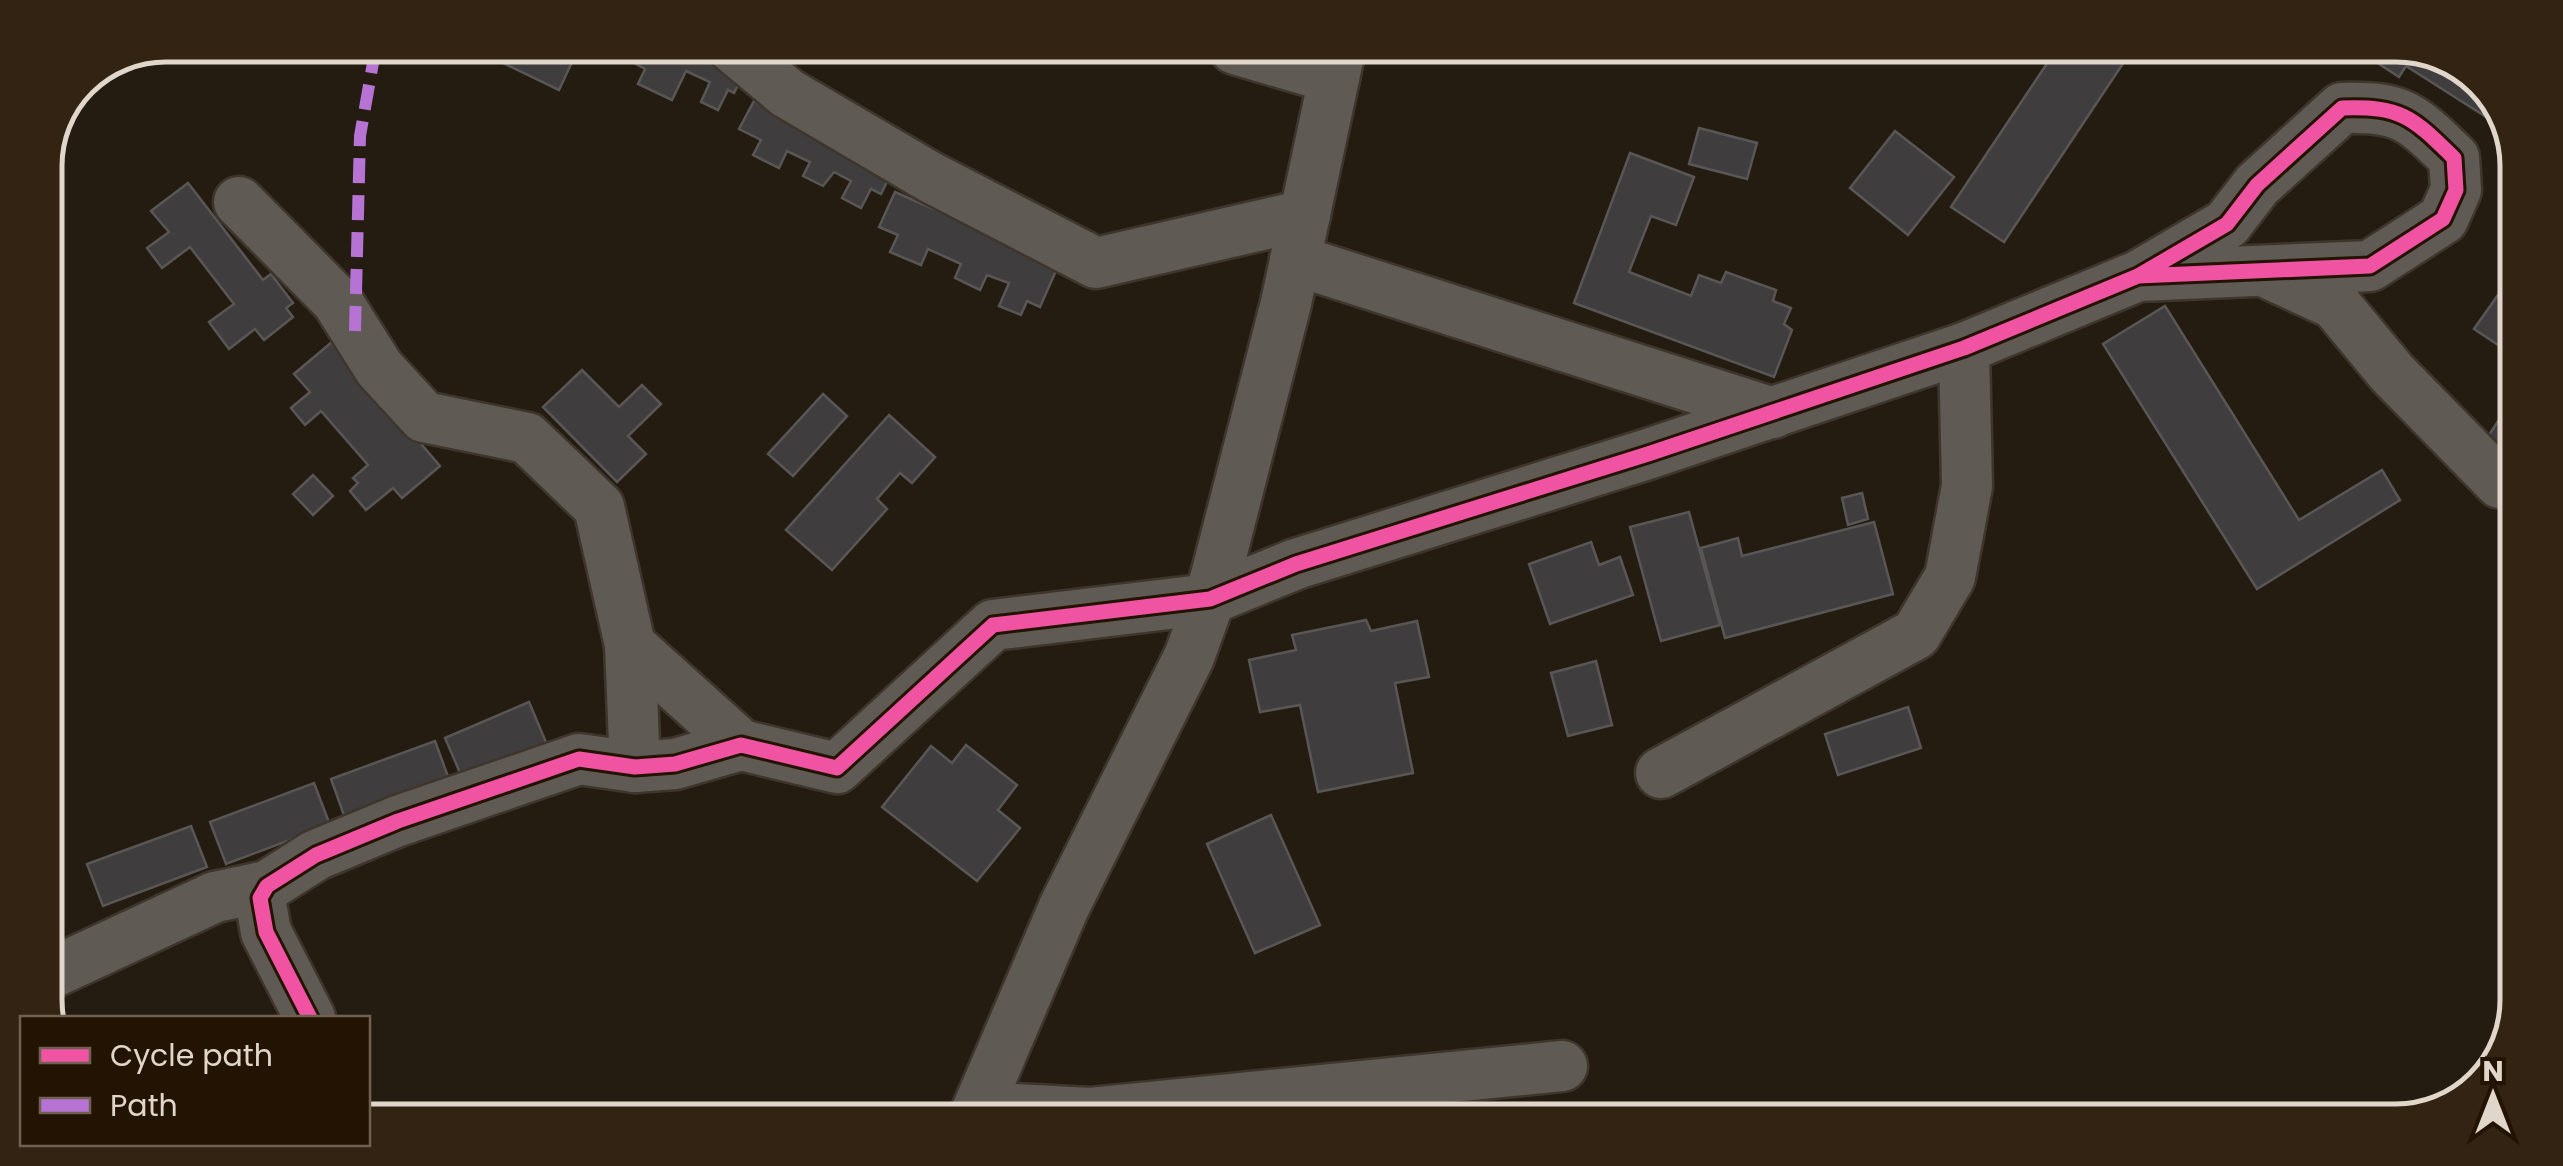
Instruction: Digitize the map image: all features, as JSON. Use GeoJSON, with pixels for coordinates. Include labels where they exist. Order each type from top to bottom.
{"type":"FeatureCollection","features":[{"type":"Feature","properties":{"kind":"street"},"geometry":{"type":"LineString","coordinates":[[750,62],[787,92],[930,177],[1096,263],[1300,238],[1773,413]]}},
{"type":"Feature","properties":{"kind":"street"},"geometry":{"type":"LineString","coordinates":[[983,1104],[1064,907],[1188,658],[1210,599],[1300,238],[1337,64]]}},
{"type":"Feature","properties":{"kind":"street"},"geometry":{"type":"LineString","coordinates":[[630,645],[742,745],[836,768],[992,626],[1210,599],[1296,564],[1773,413],[1964,348],[2138,276],[2227,224],[2258,185],[2342,108],[2382,107],[2416,122],[2454,158],[2456,190],[2443,220],[2370,266],[2138,276]]}},
{"type":"Feature","properties":{"kind":"street"},"geometry":{"type":"LineString","coordinates":[[239,202],[336,301],[379,368],[424,417],[528,438],[599,507],[630,645],[635,767]]}},
{"type":"Feature","properties":{"kind":"street"},"geometry":{"type":"LineString","coordinates":[[2268,272],[2335,304],[2392,373],[2500,483]]}},
{"type":"Feature","properties":{"kind":"street"},"geometry":{"type":"LineString","coordinates":[[1661,774],[1916,634],[1950,577],[1967,486],[1964,348]]}},
{"type":"Feature","properties":{"kind":"street"},"geometry":{"type":"LineString","coordinates":[[63,968],[215,897],[267,886],[316,855],[398,820],[579,759],[635,767],[675,764],[742,745]]}},
{"type":"Feature","properties":{"kind":"street"},"geometry":{"type":"LineString","coordinates":[[267,886],[260,898],[266,932],[309,1016]]}},
{"type":"Feature","properties":{"kind":"street"},"geometry":{"type":"LineString","coordinates":[[1180,1104],[1562,1066]]}},
{"type":"Feature","properties":{"kind":"building"},"geometry":{"type":"Polygon","coordinates":[[[501,62],[572,62],[559,90],[501,62]]]}},
{"type":"Feature","properties":{"kind":"building"},"geometry":{"type":"Polygon","coordinates":[[[632,62],[737,62],[747,67],[734,93],[728,90],[718,110],[701,102],[710,82],[686,71],[672,100],[638,84],[645,69],[632,62]]]}},
{"type":"Feature","properties":{"kind":"building"},"geometry":{"type":"Polygon","coordinates":[[[2048,62],[2124,62],[2004,242],[1951,207],[2048,62]]]}},
{"type":"Feature","properties":{"kind":"building"},"geometry":{"type":"Polygon","coordinates":[[[2376,62],[2417,65],[2448,76],[2470,93],[2489,119],[2406,66],[2399,77],[2376,62]]]}},
{"type":"Feature","properties":{"kind":"building"},"geometry":{"type":"Polygon","coordinates":[[[754,101],[893,169],[881,194],[871,189],[861,208],[842,198],[851,181],[834,172],[823,186],[803,176],[810,162],[787,151],[779,168],[753,155],[761,140],[739,129],[754,101]]]}},
{"type":"Feature","properties":{"kind":"building"},"geometry":{"type":"Polygon","coordinates":[[[1699,128],[1757,143],[1747,179],[1689,164],[1699,128]]]}},
{"type":"Feature","properties":{"kind":"building"},"geometry":{"type":"Polygon","coordinates":[[[1895,131],[1954,177],[1908,235],[1850,188],[1895,131]]]}},
{"type":"Feature","properties":{"kind":"building"},"geometry":{"type":"Polygon","coordinates":[[[1630,153],[1694,177],[1676,225],[1651,216],[1629,272],[1691,296],[1699,275],[1721,283],[1726,272],[1776,290],[1773,301],[1791,308],[1784,324],[1792,330],[1774,377],[1574,303],[1630,153]]]}},
{"type":"Feature","properties":{"kind":"building"},"geometry":{"type":"Polygon","coordinates":[[[188,183],[263,280],[271,274],[293,303],[286,308],[293,317],[264,340],[255,329],[229,349],[209,322],[234,304],[190,247],[162,268],[147,248],[169,232],[151,211],[188,183]]]}},
{"type":"Feature","properties":{"kind":"building"},"geometry":{"type":"Polygon","coordinates":[[[895,192],[1059,264],[1040,307],[1027,301],[1021,315],[999,306],[1009,283],[987,275],[980,290],[955,278],[961,264],[928,249],[921,265],[890,252],[898,235],[879,227],[895,192]]]}},
{"type":"Feature","properties":{"kind":"building"},"geometry":{"type":"Polygon","coordinates":[[[2500,292],[2500,346],[2474,329],[2500,292]]]}},
{"type":"Feature","properties":{"kind":"building"},"geometry":{"type":"Polygon","coordinates":[[[2165,306],[2299,520],[2382,470],[2400,500],[2257,589],[2103,344],[2165,306]]]}},
{"type":"Feature","properties":{"kind":"building"},"geometry":{"type":"Polygon","coordinates":[[[333,341],[440,466],[402,498],[393,488],[366,510],[350,491],[358,483],[353,478],[368,465],[321,411],[305,425],[291,408],[310,392],[294,374],[333,341]]]}},
{"type":"Feature","properties":{"kind":"building"},"geometry":{"type":"Polygon","coordinates":[[[582,370],[619,407],[642,385],[661,404],[628,436],[646,454],[617,482],[543,407],[582,370]]]}},
{"type":"Feature","properties":{"kind":"building"},"geometry":{"type":"Polygon","coordinates":[[[823,394],[847,416],[793,476],[768,454],[823,394]]]}},
{"type":"Feature","properties":{"kind":"building"},"geometry":{"type":"Polygon","coordinates":[[[889,415],[935,457],[912,483],[900,473],[877,499],[887,509],[832,570],[786,530],[889,415]]]}},
{"type":"Feature","properties":{"kind":"building"},"geometry":{"type":"Polygon","coordinates":[[[2500,418],[2500,447],[2487,438],[2500,418]]]}},
{"type":"Feature","properties":{"kind":"building"},"geometry":{"type":"Polygon","coordinates":[[[313,475],[333,496],[313,515],[293,494],[313,475]]]}},
{"type":"Feature","properties":{"kind":"building"},"geometry":{"type":"Polygon","coordinates":[[[1862,493],[1868,519],[1848,525],[1842,498],[1862,493]]]}},
{"type":"Feature","properties":{"kind":"building"},"geometry":{"type":"Polygon","coordinates":[[[1689,512],[1720,625],[1661,641],[1630,527],[1689,512]]]}},
{"type":"Feature","properties":{"kind":"building"},"geometry":{"type":"Polygon","coordinates":[[[1874,522],[1893,594],[1725,638],[1701,548],[1738,538],[1742,556],[1874,522]]]}},
{"type":"Feature","properties":{"kind":"building"},"geometry":{"type":"Polygon","coordinates":[[[1591,542],[1599,565],[1620,557],[1633,595],[1550,624],[1529,564],[1591,542]]]}},
{"type":"Feature","properties":{"kind":"building"},"geometry":{"type":"Polygon","coordinates":[[[1366,620],[1371,631],[1417,621],[1429,677],[1395,683],[1413,773],[1318,792],[1300,705],[1260,712],[1249,660],[1296,650],[1292,635],[1366,620]]]}},
{"type":"Feature","properties":{"kind":"building"},"geometry":{"type":"Polygon","coordinates":[[[1596,661],[1612,725],[1568,736],[1551,673],[1596,661]]]}},
{"type":"Feature","properties":{"kind":"building"},"geometry":{"type":"Polygon","coordinates":[[[529,702],[548,747],[464,782],[445,738],[529,702]]]}},
{"type":"Feature","properties":{"kind":"building"},"geometry":{"type":"Polygon","coordinates":[[[1908,707],[1921,748],[1838,775],[1825,734],[1908,707]]]}},
{"type":"Feature","properties":{"kind":"building"},"geometry":{"type":"Polygon","coordinates":[[[435,741],[450,782],[346,821],[331,779],[435,741]]]}},
{"type":"Feature","properties":{"kind":"building"},"geometry":{"type":"Polygon","coordinates":[[[966,745],[1017,785],[998,810],[1020,828],[977,881],[882,807],[931,746],[952,763],[966,745]]]}},
{"type":"Feature","properties":{"kind":"building"},"geometry":{"type":"Polygon","coordinates":[[[314,783],[330,825],[226,864],[210,822],[314,783]]]}},
{"type":"Feature","properties":{"kind":"building"},"geometry":{"type":"Polygon","coordinates":[[[1271,815],[1320,925],[1255,953],[1207,844],[1271,815]]]}},
{"type":"Feature","properties":{"kind":"building"},"geometry":{"type":"Polygon","coordinates":[[[191,826],[207,867],[103,906],[87,864],[191,826]]]}},
{"type":"Feature","properties":{"kind":"marked path"},"geometry":{"type":"LineString","coordinates":[[355,331],[360,136],[373,62]]}},
{"type":"Feature","properties":{"kind":"cycle path"},"geometry":{"type":"LineString","coordinates":[[2342,108],[2379,109],[2405,117],[2454,158],[2456,190],[2443,219],[2370,266],[2138,276],[2227,224],[2257,185],[2342,108]]}},
{"type":"Feature","properties":{"kind":"cycle path"},"geometry":{"type":"LineString","coordinates":[[309,1016],[266,932],[260,898],[267,886],[316,855],[398,821],[579,759],[635,767],[675,764],[741,745],[837,768],[993,625],[1210,599],[1296,564],[1648,454],[1964,348],[2138,276]]}}]}
